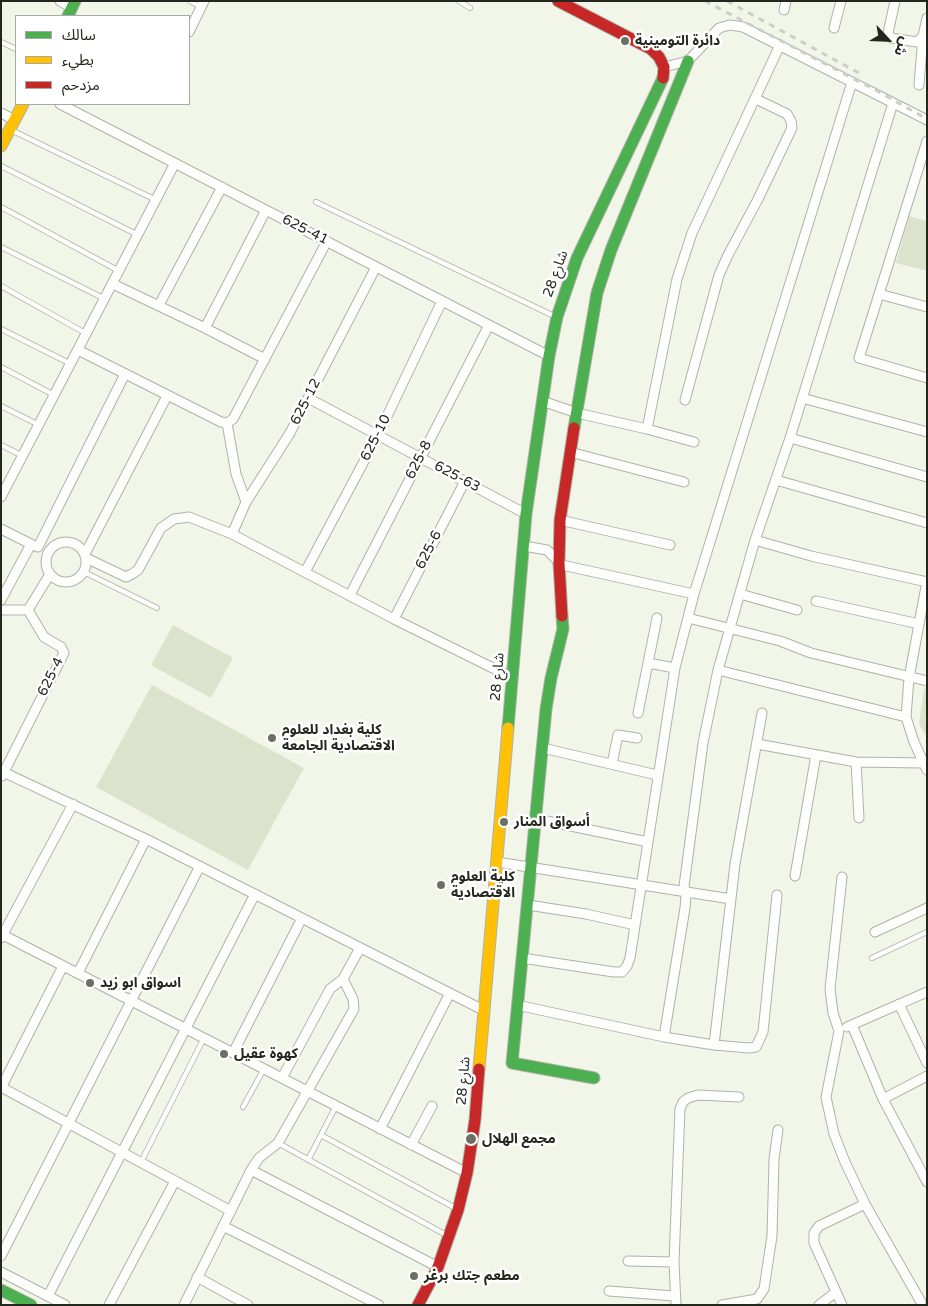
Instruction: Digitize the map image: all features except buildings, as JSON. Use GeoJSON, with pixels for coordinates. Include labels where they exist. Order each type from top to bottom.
{"type":"FeatureCollection","features":[{"type":"Feature","properties":{"kind":"street"},"geometry":{"type":"LineString","coordinates":[[60,1],[72,8]]}},
{"type":"Feature","properties":{"kind":"street"},"geometry":{"type":"LineString","coordinates":[[558,1],[651,49],[659,57],[664,67],[688,61]]}},
{"type":"Feature","properties":{"kind":"street"},"geometry":{"type":"LineString","coordinates":[[834,28],[841,1]]}},
{"type":"Feature","properties":{"kind":"street"},"geometry":{"type":"LineString","coordinates":[[895,1],[888,33],[891,38],[917,42],[923,36]]}},
{"type":"Feature","properties":{"kind":"street"},"geometry":{"type":"LineString","coordinates":[[190,30],[203,4]]}},
{"type":"Feature","properties":{"kind":"street"},"geometry":{"type":"LineString","coordinates":[[919,85],[923,36],[927,18]]}},
{"type":"Feature","properties":{"kind":"street"},"geometry":{"type":"LineString","coordinates":[[594,1078],[512,1063],[546,709],[551,678],[563,630],[559,563],[560,520],[594,310],[602,276],[688,61],[719,28],[730,25],[743,27],[927,120]]}},
{"type":"Feature","properties":{"kind":"street"},"geometry":{"type":"LineString","coordinates":[[647,429],[677,279],[692,233],[780,46]]}},
{"type":"Feature","properties":{"kind":"street","name":"شارع 28"},"geometry":{"type":"LineString","coordinates":[[418,1305],[438,1267],[458,1210],[467,1173],[480,1080],[526,514],[549,356],[557,317],[578,258],[661,84],[664,76],[664,67]]}},
{"type":"Feature","properties":{"kind":"street"},"geometry":{"type":"LineString","coordinates":[[522,958],[614,972],[622,972],[627,966],[630,958],[657,774],[675,668],[694,594],[852,82]]}},
{"type":"Feature","properties":{"kind":"street"},"geometry":{"type":"LineString","coordinates":[[686,400],[720,275],[728,254],[792,128],[787,114],[756,98]]}},
{"type":"Feature","properties":{"kind":"street"},"geometry":{"type":"LineString","coordinates":[[664,1037],[685,908],[686,896],[684,892],[703,743],[718,670],[756,540],[790,438],[893,103]]}},
{"type":"Feature","properties":{"kind":"street"},"geometry":{"type":"LineString","coordinates":[[1,146],[22,105]]}},
{"type":"Feature","properties":{"kind":"street","name":"625-41"},"geometry":{"type":"LineString","coordinates":[[62,105],[549,356]]}},
{"type":"Feature","properties":{"kind":"street"},"geometry":{"type":"LineString","coordinates":[[1,114],[12,125]]}},
{"type":"Feature","properties":{"kind":"street"},"geometry":{"type":"LineString","coordinates":[[927,141],[859,358],[927,378]]}},
{"type":"Feature","properties":{"kind":"street"},"geometry":{"type":"LineString","coordinates":[[1,497],[175,163]]}},
{"type":"Feature","properties":{"kind":"street"},"geometry":{"type":"LineString","coordinates":[[159,306],[222,187]]}},
{"type":"Feature","properties":{"kind":"street"},"geometry":{"type":"LineString","coordinates":[[205,328],[266,210]]}},
{"type":"Feature","properties":{"kind":"street"},"geometry":{"type":"LineString","coordinates":[[78,350],[167,396],[221,422],[227,423],[233,419],[327,241]]}},
{"type":"Feature","properties":{"kind":"street","name":"625-12"},"geometry":{"type":"LineString","coordinates":[[232,534],[246,502],[290,432],[376,267]]}},
{"type":"Feature","properties":{"kind":"street"},"geometry":{"type":"LineString","coordinates":[[113,284],[265,358]]}},
{"type":"Feature","properties":{"kind":"street"},"geometry":{"type":"LineString","coordinates":[[879,294],[927,307]]}},
{"type":"Feature","properties":{"kind":"street","name":"625-10"},"geometry":{"type":"LineString","coordinates":[[305,572],[378,435],[442,301]]}},
{"type":"Feature","properties":{"kind":"street","name":"625-8"},"geometry":{"type":"LineString","coordinates":[[350,595],[489,325]]}},
{"type":"Feature","properties":{"kind":"street"},"geometry":{"type":"LineString","coordinates":[[1,600],[34,545],[124,374]]}},
{"type":"Feature","properties":{"kind":"street"},"geometry":{"type":"LineString","coordinates":[[167,396],[86,556],[84,572],[74,581],[68,582],[55,579],[50,574],[46,563],[48,552],[58,543],[71,542],[82,548],[86,556],[126,577],[138,570],[161,528],[174,519],[189,517],[232,534],[394,619],[513,678]]}},
{"type":"Feature","properties":{"kind":"street","name":"625-63"},"geometry":{"type":"LineString","coordinates":[[308,398],[526,514]]}},
{"type":"Feature","properties":{"kind":"street"},"geometry":{"type":"LineString","coordinates":[[802,398],[927,432]]}},
{"type":"Feature","properties":{"kind":"street"},"geometry":{"type":"LineString","coordinates":[[542,401],[578,413],[694,442]]}},
{"type":"Feature","properties":{"kind":"street"},"geometry":{"type":"LineString","coordinates":[[227,423],[236,474],[246,502]]}},
{"type":"Feature","properties":{"kind":"street"},"geometry":{"type":"LineString","coordinates":[[790,438],[927,477]]}},
{"type":"Feature","properties":{"kind":"street"},"geometry":{"type":"LineString","coordinates":[[570,452],[684,482]]}},
{"type":"Feature","properties":{"kind":"street"},"geometry":{"type":"LineString","coordinates":[[776,480],[927,523]]}},
{"type":"Feature","properties":{"kind":"street","name":"625-6"},"geometry":{"type":"LineString","coordinates":[[394,619],[465,481]]}},
{"type":"Feature","properties":{"kind":"street"},"geometry":{"type":"LineString","coordinates":[[560,520],[670,545]]}},
{"type":"Feature","properties":{"kind":"street"},"geometry":{"type":"LineString","coordinates":[[1,529],[48,552]]}},
{"type":"Feature","properties":{"kind":"street"},"geometry":{"type":"LineString","coordinates":[[756,540],[811,556],[927,581],[909,678],[906,717],[914,742],[925,766],[856,762],[757,744]]}},
{"type":"Feature","properties":{"kind":"street"},"geometry":{"type":"LineString","coordinates":[[524,546],[547,550],[559,563],[694,594]]}},
{"type":"Feature","properties":{"kind":"street"},"geometry":{"type":"LineString","coordinates":[[1,610],[28,610],[50,574]]}},
{"type":"Feature","properties":{"kind":"street"},"geometry":{"type":"LineString","coordinates":[[740,594],[797,610]]}},
{"type":"Feature","properties":{"kind":"street"},"geometry":{"type":"LineString","coordinates":[[816,601],[919,624]]}},
{"type":"Feature","properties":{"kind":"street","name":"625-4"},"geometry":{"type":"LineString","coordinates":[[2,773],[64,653],[61,647],[44,637],[28,610]]}},
{"type":"Feature","properties":{"kind":"street"},"geometry":{"type":"LineString","coordinates":[[638,713],[657,618]]}},
{"type":"Feature","properties":{"kind":"street"},"geometry":{"type":"LineString","coordinates":[[688,618],[780,641],[811,653],[927,682]]}},
{"type":"Feature","properties":{"kind":"street"},"geometry":{"type":"LineString","coordinates":[[648,663],[675,668]]}},
{"type":"Feature","properties":{"kind":"street"},"geometry":{"type":"LineString","coordinates":[[718,670],[906,717]]}},
{"type":"Feature","properties":{"kind":"street"},"geometry":{"type":"LineString","coordinates":[[714,1045],[735,864],[762,713]]}},
{"type":"Feature","properties":{"kind":"street"},"geometry":{"type":"LineString","coordinates":[[612,764],[618,735],[637,738]]}},
{"type":"Feature","properties":{"kind":"street"},"geometry":{"type":"LineString","coordinates":[[543,748],[657,774]]}},
{"type":"Feature","properties":{"kind":"street"},"geometry":{"type":"LineString","coordinates":[[795,876],[816,755]]}},
{"type":"Feature","properties":{"kind":"street"},"geometry":{"type":"LineString","coordinates":[[856,762],[859,818]]}},
{"type":"Feature","properties":{"kind":"street"},"geometry":{"type":"LineString","coordinates":[[2,773],[146,839],[485,1010]]}},
{"type":"Feature","properties":{"kind":"street"},"geometry":{"type":"LineString","coordinates":[[72,804],[2,936],[78,973],[467,1173]]}},
{"type":"Feature","properties":{"kind":"street"},"geometry":{"type":"LineString","coordinates":[[536,819],[648,842]]}},
{"type":"Feature","properties":{"kind":"street"},"geometry":{"type":"LineString","coordinates":[[78,973],[146,839]]}},
{"type":"Feature","properties":{"kind":"street"},"geometry":{"type":"LineString","coordinates":[[497,862],[731,899]]}},
{"type":"Feature","properties":{"kind":"street"},"geometry":{"type":"LineString","coordinates":[[1,1256],[200,866]]}},
{"type":"Feature","properties":{"kind":"street"},"geometry":{"type":"LineString","coordinates":[[842,877],[830,989],[833,1013],[839,1031],[826,1097],[834,1134],[865,1204],[922,1301]]}},
{"type":"Feature","properties":{"kind":"street"},"geometry":{"type":"LineString","coordinates":[[48,1296],[255,894]]}},
{"type":"Feature","properties":{"kind":"street"},"geometry":{"type":"LineString","coordinates":[[517,1005],[664,1037],[714,1045],[756,1047],[763,1032],[777,895]]}},
{"type":"Feature","properties":{"kind":"street"},"geometry":{"type":"LineString","coordinates":[[528,905],[586,914],[635,925]]}},
{"type":"Feature","properties":{"kind":"street"},"geometry":{"type":"LineString","coordinates":[[875,932],[927,908]]}},
{"type":"Feature","properties":{"kind":"street"},"geometry":{"type":"LineString","coordinates":[[233,1053],[302,918]]}},
{"type":"Feature","properties":{"kind":"street"},"geometry":{"type":"LineString","coordinates":[[282,1078],[330,989],[343,979],[360,948]]}},
{"type":"Feature","properties":{"kind":"street"},"geometry":{"type":"LineString","coordinates":[[63,966],[1,1088],[231,1211]]}},
{"type":"Feature","properties":{"kind":"street"},"geometry":{"type":"LineString","coordinates":[[184,1305],[251,1170],[259,1158],[278,1142],[354,1009],[353,998],[343,979]]}},
{"type":"Feature","properties":{"kind":"street"},"geometry":{"type":"LineString","coordinates":[[839,1031],[927,992]]}},
{"type":"Feature","properties":{"kind":"street"},"geometry":{"type":"LineString","coordinates":[[380,1128],[450,993]]}},
{"type":"Feature","properties":{"kind":"street"},"geometry":{"type":"LineString","coordinates":[[899,1004],[927,1063]]}},
{"type":"Feature","properties":{"kind":"street"},"geometry":{"type":"LineString","coordinates":[[852,1025],[883,1099],[927,1182]]}},
{"type":"Feature","properties":{"kind":"street"},"geometry":{"type":"LineString","coordinates":[[883,1099],[927,1076]]}},
{"type":"Feature","properties":{"kind":"street"},"geometry":{"type":"LineString","coordinates":[[609,1291],[675,1300],[674,1262],[680,1109],[683,1102],[688,1098],[698,1095],[740,1097]]}},
{"type":"Feature","properties":{"kind":"street"},"geometry":{"type":"LineString","coordinates":[[411,1144],[432,1106]]}},
{"type":"Feature","properties":{"kind":"street"},"geometry":{"type":"LineString","coordinates":[[722,1305],[757,1299],[764,1289],[772,1236],[774,1159],[778,1130]]}},
{"type":"Feature","properties":{"kind":"street"},"geometry":{"type":"LineString","coordinates":[[251,1170],[438,1267]]}},
{"type":"Feature","properties":{"kind":"street"},"geometry":{"type":"LineString","coordinates":[[110,1305],[175,1180]]}},
{"type":"Feature","properties":{"kind":"street"},"geometry":{"type":"LineString","coordinates":[[842,1305],[814,1243],[814,1233],[819,1226],[865,1204]]}},
{"type":"Feature","properties":{"kind":"street"},"geometry":{"type":"LineString","coordinates":[[223,1226],[379,1305]]}},
{"type":"Feature","properties":{"kind":"street"},"geometry":{"type":"LineString","coordinates":[[628,1261],[674,1262]]}},
{"type":"Feature","properties":{"kind":"street"},"geometry":{"type":"LineString","coordinates":[[1,1272],[65,1305]]}},
{"type":"Feature","properties":{"kind":"street"},"geometry":{"type":"LineString","coordinates":[[197,1278],[248,1305]]}},
{"type":"Feature","properties":{"kind":"street"},"geometry":{"type":"LineString","coordinates":[[1,1290],[31,1305]]}},
{"type":"Feature","properties":{"kind":"street"},"geometry":{"type":"LineString","coordinates":[[819,1305],[836,1292]]}},
{"type":"Feature","properties":{"kind":"lane"},"geometry":{"type":"LineString","coordinates":[[190,1],[203,4]]}},
{"type":"Feature","properties":{"kind":"lane"},"geometry":{"type":"LineString","coordinates":[[459,1],[470,8]]}},
{"type":"Feature","properties":{"kind":"lane"},"geometry":{"type":"LineString","coordinates":[[1,42],[15,49]]}},
{"type":"Feature","properties":{"kind":"lane"},"geometry":{"type":"LineString","coordinates":[[12,125],[156,200]]}},
{"type":"Feature","properties":{"kind":"lane"},"geometry":{"type":"LineString","coordinates":[[1,166],[138,235]]}},
{"type":"Feature","properties":{"kind":"lane"},"geometry":{"type":"LineString","coordinates":[[316,202],[557,317]]}},
{"type":"Feature","properties":{"kind":"lane"},"geometry":{"type":"LineString","coordinates":[[1,207],[119,271]]}},
{"type":"Feature","properties":{"kind":"lane"},"geometry":{"type":"LineString","coordinates":[[1,247],[105,298]]}},
{"type":"Feature","properties":{"kind":"lane"},"geometry":{"type":"LineString","coordinates":[[1,286],[86,334]]}},
{"type":"Feature","properties":{"kind":"lane"},"geometry":{"type":"LineString","coordinates":[[1,329],[71,364]]}},
{"type":"Feature","properties":{"kind":"lane"},"geometry":{"type":"LineString","coordinates":[[1,367],[54,395]]}},
{"type":"Feature","properties":{"kind":"lane"},"geometry":{"type":"LineString","coordinates":[[1,406],[39,425]]}},
{"type":"Feature","properties":{"kind":"lane"},"geometry":{"type":"LineString","coordinates":[[1,445],[23,456]]}},
{"type":"Feature","properties":{"kind":"lane"},"geometry":{"type":"LineString","coordinates":[[84,572],[157,608]]}},
{"type":"Feature","properties":{"kind":"lane"},"geometry":{"type":"LineString","coordinates":[[872,958],[927,932]]}},
{"type":"Feature","properties":{"kind":"lane"},"geometry":{"type":"LineString","coordinates":[[141,1162],[204,1038]]}},
{"type":"Feature","properties":{"kind":"lane"},"geometry":{"type":"LineString","coordinates":[[243,1107],[264,1069]]}},
{"type":"Feature","properties":{"kind":"lane"},"geometry":{"type":"LineString","coordinates":[[308,1160],[336,1106]]}},
{"type":"Feature","properties":{"kind":"lane"},"geometry":{"type":"LineString","coordinates":[[321,1135],[458,1210]]}},
{"type":"Feature","properties":{"kind":"lane"},"geometry":{"type":"LineString","coordinates":[[278,1142],[450,1237]]}},
{"type":"Feature","properties":{"kind":"green space"},"geometry":{"type":"Polygon","coordinates":[[[909,216],[927,221],[927,271],[896,263],[909,216]]]}},
{"type":"Feature","properties":{"kind":"green space"},"geometry":{"type":"Polygon","coordinates":[[[173,625],[233,658],[211,698],[151,665],[173,625]]]}},
{"type":"Feature","properties":{"kind":"green space"},"geometry":{"type":"Polygon","coordinates":[[[152,685],[304,768],[248,870],[96,787],[152,685]]]}},
{"type":"Feature","properties":{"kind":"green space"},"geometry":{"type":"Polygon","coordinates":[[[924,689],[927,689],[927,738],[919,724],[924,689]]]}},
{"type":"Feature","properties":{"kind":"railway"},"geometry":{"type":"LineString","coordinates":[[705,1],[927,119]]}},
{"type":"Feature","properties":{"kind":"railway"},"geometry":{"type":"LineString","coordinates":[[727,1],[859,73]]}},
{"type":"Feature","properties":{"kind":"traffic: fast"},"geometry":{"type":"LineString","coordinates":[[68,15],[75,1]]}},
{"type":"Feature","properties":{"kind":"traffic: fast"},"geometry":{"type":"LineString","coordinates":[[574,428],[597,293],[611,250],[688,61]]}},
{"type":"Feature","properties":{"kind":"traffic: fast"},"geometry":{"type":"LineString","coordinates":[[508,728],[526,514],[549,356],[557,317],[577,258],[663,78]]}},
{"type":"Feature","properties":{"kind":"traffic: fast"},"geometry":{"type":"LineString","coordinates":[[562,616],[563,629],[551,678],[546,709],[512,1063],[594,1078]]}},
{"type":"Feature","properties":{"kind":"traffic: fast"},"geometry":{"type":"LineString","coordinates":[[1,1290],[31,1305]]}},
{"type":"Feature","properties":{"kind":"traffic: slow"},"geometry":{"type":"LineString","coordinates":[[1,146],[22,105]]}},
{"type":"Feature","properties":{"kind":"traffic: slow"},"geometry":{"type":"LineString","coordinates":[[479,1069],[508,728]]}},
{"type":"Feature","properties":{"kind":"traffic: jam"},"geometry":{"type":"LineString","coordinates":[[558,1],[651,49],[659,57],[664,67],[663,78]]}},
{"type":"Feature","properties":{"kind":"traffic: jam"},"geometry":{"type":"LineString","coordinates":[[562,616],[559,563],[560,520],[574,428]]}},
{"type":"Feature","properties":{"kind":"traffic: jam"},"geometry":{"type":"LineString","coordinates":[[418,1305],[438,1267],[458,1210],[467,1173],[475,1120],[479,1069]]}},
{"type":"Feature","properties":{"kind":"place","name":"دائرة التومينية"},"geometry":{"type":"Point","coordinates":[625,41]}},
{"type":"Feature","properties":{"kind":"place","name":"كلية بغداد للعلوم الاقتصادية الجامعة"},"geometry":{"type":"Point","coordinates":[272,738]}},
{"type":"Feature","properties":{"kind":"place","name":"أسواق المنار"},"geometry":{"type":"Point","coordinates":[504,822]}},
{"type":"Feature","properties":{"kind":"place","name":"كلية العلوم الاقتصادية"},"geometry":{"type":"Point","coordinates":[441,885]}},
{"type":"Feature","properties":{"kind":"place","name":"اسواق ابو زيد"},"geometry":{"type":"Point","coordinates":[90,983]}},
{"type":"Feature","properties":{"kind":"place","name":"كهوة عقيل"},"geometry":{"type":"Point","coordinates":[224,1054]}},
{"type":"Feature","properties":{"kind":"place","name":"مجمع الهلال"},"geometry":{"type":"Point","coordinates":[471,1139]}},
{"type":"Feature","properties":{"kind":"place","name":"مطعم جتك برغر"},"geometry":{"type":"Point","coordinates":[414,1276]}}]}
